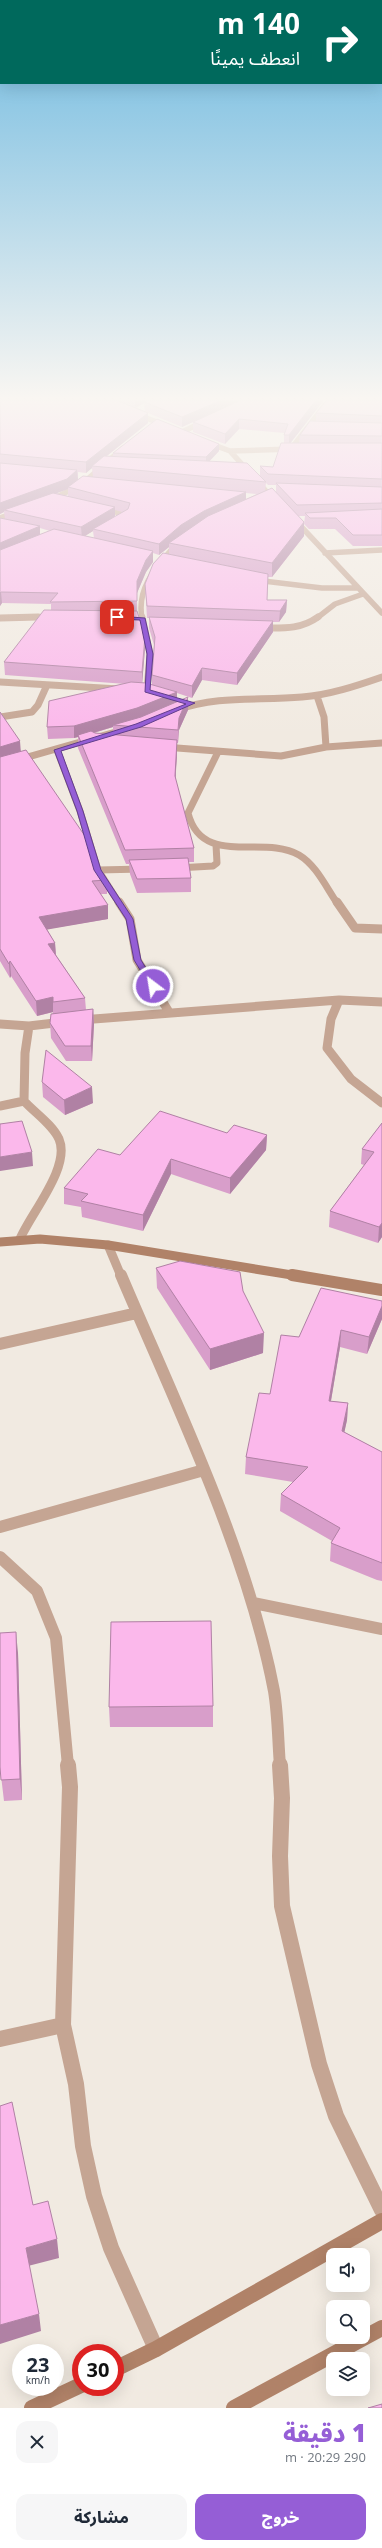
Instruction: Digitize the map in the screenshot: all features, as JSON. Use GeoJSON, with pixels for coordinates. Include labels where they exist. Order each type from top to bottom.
{"type":"FeatureCollection","features":[{"type":"Feature","properties":{"kind":"street"},"geometry":{"type":"LineString","coordinates":[[0,518],[15,512]]}},
{"type":"Feature","properties":{"kind":"street"},"geometry":{"type":"LineString","coordinates":[[113,512],[126,516],[116,522]]}},
{"type":"Feature","properties":{"kind":"street"},"geometry":{"type":"LineString","coordinates":[[291,516],[356,588],[382,613]]}},
{"type":"Feature","properties":{"kind":"street"},"geometry":{"type":"LineString","coordinates":[[296,520],[303,520]]}},
{"type":"Feature","properties":{"kind":"street"},"geometry":{"type":"LineString","coordinates":[[154,693],[143,690],[150,654],[146,621],[140,606],[143,590],[161,561],[183,537]]}},
{"type":"Feature","properties":{"kind":"street"},"geometry":{"type":"LineString","coordinates":[[325,553],[382,550]]}},
{"type":"Feature","properties":{"kind":"street"},"geometry":{"type":"LineString","coordinates":[[153,559],[167,562]]}},
{"type":"Feature","properties":{"kind":"street"},"geometry":{"type":"LineString","coordinates":[[251,579],[322,588],[356,588]]}},
{"type":"Feature","properties":{"kind":"street"},"geometry":{"type":"LineString","coordinates":[[255,628],[297,628],[307,625],[334,604],[363,594]]}},
{"type":"Feature","properties":{"kind":"street"},"geometry":{"type":"LineString","coordinates":[[0,618],[57,616]]}},
{"type":"Feature","properties":{"kind":"street"},"geometry":{"type":"LineString","coordinates":[[135,618],[146,621]]}},
{"type":"Feature","properties":{"kind":"street"},"geometry":{"type":"LineString","coordinates":[[172,712],[192,703],[217,699],[316,696],[348,689],[382,676]]}},
{"type":"Feature","properties":{"kind":"street"},"geometry":{"type":"LineString","coordinates":[[0,682],[125,689]]}},
{"type":"Feature","properties":{"kind":"street"},"geometry":{"type":"LineString","coordinates":[[0,717],[32,712],[47,685]]}},
{"type":"Feature","properties":{"kind":"street"},"geometry":{"type":"LineString","coordinates":[[316,696],[324,717],[326,747]]}},
{"type":"Feature","properties":{"kind":"street"},"geometry":{"type":"LineString","coordinates":[[184,701],[192,703]]}},
{"type":"Feature","properties":{"kind":"street"},"geometry":{"type":"LineString","coordinates":[[0,765],[132,728]]}},
{"type":"Feature","properties":{"kind":"street"},"geometry":{"type":"LineString","coordinates":[[90,741],[113,743]]}},
{"type":"Feature","properties":{"kind":"street"},"geometry":{"type":"LineString","coordinates":[[158,747],[281,756],[326,747],[382,743]]}},
{"type":"Feature","properties":{"kind":"street"},"geometry":{"type":"LineString","coordinates":[[57,750],[80,811],[98,870],[130,919],[137,960],[169,1012]]}},
{"type":"Feature","properties":{"kind":"street"},"geometry":{"type":"LineString","coordinates":[[218,752],[188,813],[190,824],[198,834],[216,844],[237,848],[264,846],[285,849],[300,854],[310,863],[355,928],[382,929]]}},
{"type":"Feature","properties":{"kind":"street"},"geometry":{"type":"LineString","coordinates":[[165,868],[213,866],[217,863],[216,844]]}},
{"type":"Feature","properties":{"kind":"street"},"geometry":{"type":"LineString","coordinates":[[98,870],[150,869]]}},
{"type":"Feature","properties":{"kind":"street"},"geometry":{"type":"LineString","coordinates":[[339,1000],[331,1019],[328,1048],[344,1072],[368,1095],[382,1103]]}},
{"type":"Feature","properties":{"kind":"street"},"geometry":{"type":"LineString","coordinates":[[0,1024],[29,1026],[169,1012],[339,1000],[382,1002]]}},
{"type":"Feature","properties":{"kind":"street"},"geometry":{"type":"LineString","coordinates":[[20,1239],[28,1219],[57,1173],[62,1154],[60,1140],[51,1126],[24,1101],[25,1053],[29,1026]]}},
{"type":"Feature","properties":{"kind":"street"},"geometry":{"type":"LineString","coordinates":[[0,1106],[24,1101]]}},
{"type":"Feature","properties":{"kind":"street"},"geometry":{"type":"LineString","coordinates":[[0,1242],[20,1239],[62,1240],[108,1244],[382,1290]]}},
{"type":"Feature","properties":{"kind":"street"},"geometry":{"type":"LineString","coordinates":[[108,1244],[204,1470],[253,1603],[274,1692],[282,1798],[280,1856],[282,1906],[296,1973],[319,2064],[336,2116],[382,2210]]}},
{"type":"Feature","properties":{"kind":"street"},"geometry":{"type":"LineString","coordinates":[[0,1344],[137,1313]]}},
{"type":"Feature","properties":{"kind":"street"},"geometry":{"type":"LineString","coordinates":[[0,1527],[204,1470]]}},
{"type":"Feature","properties":{"kind":"street"},"geometry":{"type":"LineString","coordinates":[[0,1557],[37,1591],[56,1638],[70,1787],[63,2025],[76,2084],[82,2146],[94,2196],[112,2248],[156,2349]]}},
{"type":"Feature","properties":{"kind":"street"},"geometry":{"type":"LineString","coordinates":[[253,1603],[382,1629]]}},
{"type":"Feature","properties":{"kind":"street"},"geometry":{"type":"LineString","coordinates":[[0,2038],[63,2025]]}},
{"type":"Feature","properties":{"kind":"street"},"geometry":{"type":"LineString","coordinates":[[124,2365],[156,2349],[382,2221]]}},
{"type":"Feature","properties":{"kind":"street"},"geometry":{"type":"LineString","coordinates":[[234,2408],[382,2328]]}},
{"type":"Feature","properties":{"kind":"street"},"geometry":{"type":"LineString","coordinates":[[32,2408],[72,2389]]}},
{"type":"Feature","properties":{"kind":"building"},"geometry":{"type":"Polygon","coordinates":[[[15,512],[106,512],[81,527],[15,512]]]}},
{"type":"Feature","properties":{"kind":"building"},"geometry":{"type":"Polygon","coordinates":[[[122,512],[202,512],[181,525],[159,544],[93,529],[122,512]]]}},
{"type":"Feature","properties":{"kind":"building"},"geometry":{"type":"Polygon","coordinates":[[[216,512],[295,512],[304,522],[272,563],[169,543],[208,516],[216,512]]]}},
{"type":"Feature","properties":{"kind":"building"},"geometry":{"type":"Polygon","coordinates":[[[382,512],[382,535],[353,535],[336,518],[310,518],[305,513],[382,512]]]}},
{"type":"Feature","properties":{"kind":"building"},"geometry":{"type":"Polygon","coordinates":[[[0,518],[40,526],[0,543],[0,518]]]}},
{"type":"Feature","properties":{"kind":"building"},"geometry":{"type":"Polygon","coordinates":[[[54,529],[153,551],[146,560],[137,581],[137,601],[50,602],[58,593],[0,593],[0,550],[54,529]]]}},
{"type":"Feature","properties":{"kind":"building"},"geometry":{"type":"Polygon","coordinates":[[[163,553],[268,574],[267,600],[287,600],[280,611],[147,606],[145,584],[153,564],[163,553]]]}},
{"type":"Feature","properties":{"kind":"building"},"geometry":{"type":"Polygon","coordinates":[[[44,610],[137,611],[145,636],[142,672],[4,662],[44,610]]]}},
{"type":"Feature","properties":{"kind":"building"},"geometry":{"type":"Polygon","coordinates":[[[149,617],[273,621],[237,673],[202,668],[192,686],[152,675],[155,637],[149,617]]]}},
{"type":"Feature","properties":{"kind":"building"},"geometry":{"type":"Polygon","coordinates":[[[131,682],[146,683],[177,692],[137,708],[74,726],[47,727],[49,701],[131,682]]]}},
{"type":"Feature","properties":{"kind":"building"},"geometry":{"type":"Polygon","coordinates":[[[188,697],[179,718],[178,730],[113,725],[141,717],[188,697]]]}},
{"type":"Feature","properties":{"kind":"building"},"geometry":{"type":"Polygon","coordinates":[[[0,712],[20,741],[0,747],[0,712]]]}},
{"type":"Feature","properties":{"kind":"building"},"geometry":{"type":"Polygon","coordinates":[[[91,731],[95,733],[177,740],[175,776],[194,848],[125,850],[78,735],[91,731]]]}},
{"type":"Feature","properties":{"kind":"building"},"geometry":{"type":"Polygon","coordinates":[[[26,750],[87,839],[93,859],[107,880],[92,881],[108,905],[39,917],[55,943],[48,944],[85,998],[53,1002],[53,997],[36,1001],[10,961],[9,964],[0,949],[0,757],[26,750]]]}},
{"type":"Feature","properties":{"kind":"building"},"geometry":{"type":"Polygon","coordinates":[[[188,858],[191,878],[137,879],[129,860],[188,858]]]}},
{"type":"Feature","properties":{"kind":"building"},"geometry":{"type":"Polygon","coordinates":[[[93,1009],[91,1046],[65,1046],[50,1023],[51,1014],[93,1009]]]}},
{"type":"Feature","properties":{"kind":"building"},"geometry":{"type":"Polygon","coordinates":[[[46,1050],[92,1087],[64,1100],[42,1082],[46,1050]]]}},
{"type":"Feature","properties":{"kind":"building"},"geometry":{"type":"Polygon","coordinates":[[[160,1111],[227,1133],[234,1125],[267,1135],[230,1178],[171,1159],[143,1215],[81,1201],[88,1194],[64,1188],[98,1149],[120,1155],[160,1111]]]}},
{"type":"Feature","properties":{"kind":"building"},"geometry":{"type":"Polygon","coordinates":[[[22,1121],[32,1152],[0,1157],[0,1124],[22,1121]]]}},
{"type":"Feature","properties":{"kind":"building"},"geometry":{"type":"Polygon","coordinates":[[[382,1123],[382,1223],[379,1227],[330,1211],[374,1152],[362,1149],[382,1123]]]}},
{"type":"Feature","properties":{"kind":"building"},"geometry":{"type":"Polygon","coordinates":[[[180,1261],[240,1272],[243,1291],[264,1333],[210,1349],[156,1268],[180,1261]]]}},
{"type":"Feature","properties":{"kind":"building"},"geometry":{"type":"Polygon","coordinates":[[[321,1288],[382,1301],[382,1306],[369,1337],[341,1330],[329,1401],[348,1403],[342,1431],[382,1452],[382,1563],[331,1543],[340,1528],[281,1494],[308,1467],[246,1457],[259,1393],[270,1394],[281,1335],[299,1337],[321,1288]]]}},
{"type":"Feature","properties":{"kind":"building"},"geometry":{"type":"Polygon","coordinates":[[[211,1621],[213,1706],[109,1707],[111,1622],[211,1621]]]}},
{"type":"Feature","properties":{"kind":"building"},"geometry":{"type":"Polygon","coordinates":[[[16,1632],[20,1779],[1,1780],[0,1633],[16,1632]]]}},
{"type":"Feature","properties":{"kind":"building"},"geometry":{"type":"Polygon","coordinates":[[[12,2102],[33,2205],[48,2201],[57,2239],[26,2248],[39,2314],[0,2325],[0,2106],[12,2102]]]}},
{"type":"Feature","properties":{"kind":"building"},"geometry":{"type":"Polygon","coordinates":[[[382,2404],[382,2408],[368,2408],[382,2404]]]}},
{"type":"Feature","properties":{"kind":"route"},"geometry":{"type":"LineString","coordinates":[[117,617],[142,618],[146,628],[150,654],[147,690],[192,703],[138,725],[57,750],[80,811],[98,870],[114,897],[130,919],[137,960],[153,986]]}}]}
